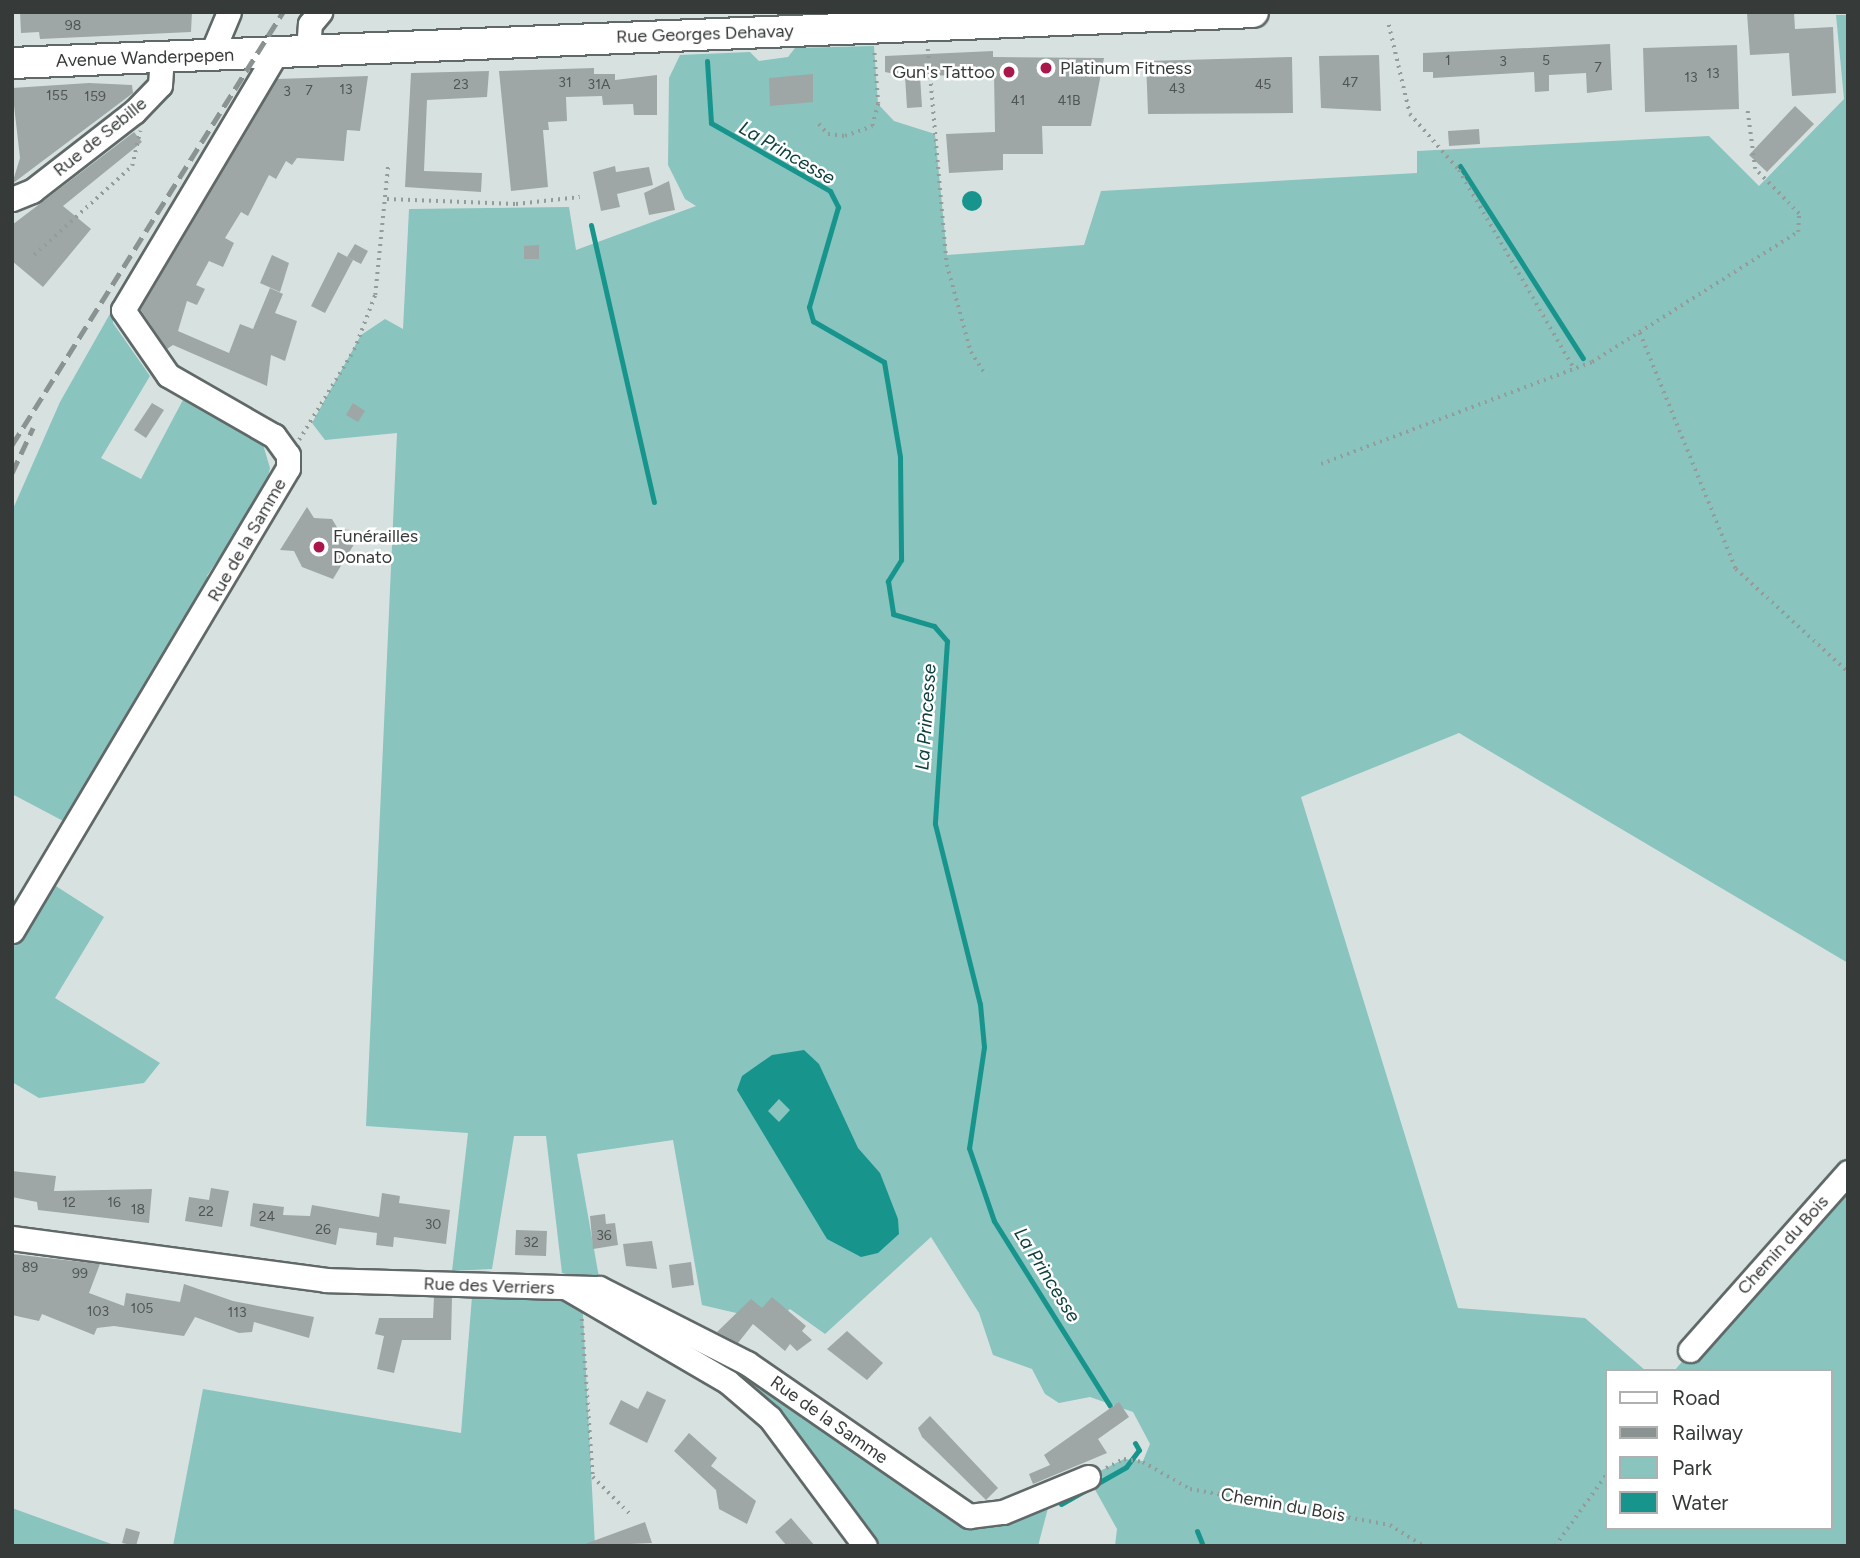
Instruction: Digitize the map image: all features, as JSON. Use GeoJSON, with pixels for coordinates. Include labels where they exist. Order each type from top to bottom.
{"type":"FeatureCollection","features":[{"type":"Feature","properties":{"kind":"main road","name":"Rue Georges Dehavay"},"geometry":{"type":"LineString","coordinates":[[277,52],[1253,12]]}},
{"type":"Feature","properties":{"kind":"main road","name":"Avenue Wanderpepen"},"geometry":{"type":"LineString","coordinates":[[12,63],[277,52]]}},
{"type":"Feature","properties":{"kind":"street"},"geometry":{"type":"LineString","coordinates":[[211,55],[229,12]]}},
{"type":"Feature","properties":{"kind":"street"},"geometry":{"type":"LineString","coordinates":[[308,51],[310,24],[320,12]]}},
{"type":"Feature","properties":{"kind":"street","name":"Rue de la Samme"},"geometry":{"type":"LineString","coordinates":[[12,931],[276,491],[288,455],[274,436],[168,375],[123,310],[277,52]]}},
{"type":"Feature","properties":{"kind":"street","name":"Rue de Sebille"},"geometry":{"type":"LineString","coordinates":[[12,199],[32,191],[134,112],[160,85],[162,56]]}},
{"type":"Feature","properties":{"kind":"street","name":"Chemin du Bois"},"geometry":{"type":"LineString","coordinates":[[1690,1350],[1848,1172]]}},
{"type":"Feature","properties":{"kind":"street","name":"Rue des Verriers"},"geometry":{"type":"LineString","coordinates":[[12,1238],[326,1280],[575,1292],[728,1382],[770,1418],[866,1546]]}},
{"type":"Feature","properties":{"kind":"street","name":"Rue de la Samme"},"geometry":{"type":"LineString","coordinates":[[575,1292],[599,1288],[699,1335],[969,1516],[1003,1512],[1088,1477]]}},
{"type":"Feature","properties":{"kind":"path"},"geometry":{"type":"LineString","coordinates":[[1389,25],[1410,114],[1459,170],[1575,370]]}},
{"type":"Feature","properties":{"kind":"path"},"geometry":{"type":"LineString","coordinates":[[927,26],[947,265],[971,352],[986,375]]}},
{"type":"Feature","properties":{"kind":"path"},"geometry":{"type":"LineString","coordinates":[[819,124],[828,134],[845,136],[865,131],[876,118],[873,28]]}},
{"type":"Feature","properties":{"kind":"path"},"geometry":{"type":"LineString","coordinates":[[1321,464],[1575,370],[1640,333],[1800,228],[1799,214],[1755,169],[1747,108]]}},
{"type":"Feature","properties":{"kind":"path"},"geometry":{"type":"LineString","coordinates":[[34,255],[132,166],[140,145],[134,112]]}},
{"type":"Feature","properties":{"kind":"path"},"geometry":{"type":"LineString","coordinates":[[288,455],[365,323],[382,271],[388,165]]}},
{"type":"Feature","properties":{"kind":"path"},"geometry":{"type":"LineString","coordinates":[[386,198],[516,204],[580,197]]}},
{"type":"Feature","properties":{"kind":"path"},"geometry":{"type":"LineString","coordinates":[[1640,333],[1736,569],[1848,672]]}},
{"type":"Feature","properties":{"kind":"path"},"geometry":{"type":"LineString","coordinates":[[575,1292],[593,1477],[629,1513]]}},
{"type":"Feature","properties":{"kind":"path","name":"Chemin du Bois"},"geometry":{"type":"LineString","coordinates":[[1124,1459],[1143,1462],[1190,1489],[1390,1525],[1424,1546]]}},
{"type":"Feature","properties":{"kind":"path"},"geometry":{"type":"LineString","coordinates":[[1555,1546],[1604,1478]]}},
{"type":"Feature","properties":{"kind":"green space"},"geometry":{"type":"Polygon","coordinates":[[[1836,15],[1848,15],[1848,963],[1459,733],[1301,797],[1458,1308],[1585,1318],[1644,1369],[1604,1369],[1604,1530],[1832,1530],[1832,1369],[1676,1369],[1848,1172],[1848,1546],[1115,1546],[1117,1529],[1088,1477],[1124,1459],[1143,1461],[1150,1444],[1133,1412],[1090,1397],[1059,1403],[1045,1394],[1032,1369],[993,1355],[979,1313],[931,1237],[825,1334],[790,1309],[775,1322],[702,1305],[673,1140],[577,1154],[600,1283],[562,1273],[546,1136],[514,1136],[492,1269],[452,1271],[468,1133],[366,1126],[397,433],[325,440],[312,423],[361,335],[385,319],[403,329],[409,209],[569,207],[576,250],[696,206],[685,199],[668,165],[669,78],[680,55],[750,52],[759,61],[788,57],[795,48],[874,46],[878,104],[894,121],[935,134],[947,255],[1084,245],[1101,191],[1417,173],[1417,151],[1709,136],[1759,186],[1844,99],[1836,15]]]}},
{"type":"Feature","properties":{"kind":"green space"},"geometry":{"type":"Polygon","coordinates":[[[115,305],[113,323],[150,376],[101,458],[141,479],[184,398],[262,441],[270,468],[266,486],[207,576],[218,591],[67,823],[12,794],[12,511],[60,402],[115,305]]]}},
{"type":"Feature","properties":{"kind":"green space"},"geometry":{"type":"Polygon","coordinates":[[[45,879],[104,917],[55,998],[160,1063],[144,1083],[39,1098],[12,1082],[12,931],[45,879]]]}},
{"type":"Feature","properties":{"kind":"green space"},"geometry":{"type":"Polygon","coordinates":[[[473,1284],[582,1296],[595,1546],[173,1546],[203,1389],[461,1433],[473,1284]]]}},
{"type":"Feature","properties":{"kind":"green space"},"geometry":{"type":"Polygon","coordinates":[[[643,1307],[957,1511],[1052,1493],[1038,1546],[865,1546],[770,1418],[643,1307]]]}},
{"type":"Feature","properties":{"kind":"green space"},"geometry":{"type":"Polygon","coordinates":[[[12,1508],[117,1546],[12,1546],[12,1508]]]}},
{"type":"Feature","properties":{"kind":"water"},"geometry":{"type":"Polygon","coordinates":[[[972,191],[979,194],[982,201],[979,208],[972,211],[965,208],[962,201],[965,194],[972,191]]]}},
{"type":"Feature","properties":{"kind":"water"},"geometry":{"type":"Polygon","coordinates":[[[804,1050],[819,1064],[858,1148],[880,1173],[898,1219],[899,1234],[878,1253],[861,1257],[827,1239],[737,1090],[742,1076],[772,1055],[804,1050]],[[779,1099],[768,1111],[779,1122],[790,1110],[779,1099]]]}},
{"type":"Feature","properties":{"kind":"building"},"geometry":{"type":"Polygon","coordinates":[[[20,12],[192,12],[191,32],[40,39],[39,32],[21,33],[20,12]]]}},
{"type":"Feature","properties":{"kind":"building"},"geometry":{"type":"Polygon","coordinates":[[[1794,12],[1795,29],[1833,27],[1836,93],[1792,96],[1789,53],[1750,55],[1747,13],[1794,12]]]}},
{"type":"Feature","properties":{"kind":"building"},"geometry":{"type":"Polygon","coordinates":[[[1610,44],[1612,90],[1587,93],[1586,73],[1549,75],[1549,91],[1535,92],[1534,72],[1433,78],[1433,72],[1423,72],[1423,53],[1610,44]]]}},
{"type":"Feature","properties":{"kind":"building"},"geometry":{"type":"Polygon","coordinates":[[[1737,45],[1739,109],[1645,112],[1643,48],[1737,45]]]}},
{"type":"Feature","properties":{"kind":"building"},"geometry":{"type":"Polygon","coordinates":[[[993,51],[993,57],[1104,58],[1091,126],[1042,126],[1043,154],[1003,154],[1003,170],[949,173],[946,134],[995,132],[994,74],[920,76],[922,107],[907,108],[905,76],[885,72],[885,56],[993,51]]]}},
{"type":"Feature","properties":{"kind":"building"},"geometry":{"type":"Polygon","coordinates":[[[1379,55],[1381,111],[1321,108],[1319,56],[1379,55]]]}},
{"type":"Feature","properties":{"kind":"building"},"geometry":{"type":"Polygon","coordinates":[[[1292,57],[1293,113],[1148,114],[1146,61],[1292,57]]]}},
{"type":"Feature","properties":{"kind":"building"},"geometry":{"type":"Polygon","coordinates":[[[594,68],[594,74],[615,74],[615,80],[657,75],[657,115],[634,115],[633,104],[603,105],[602,96],[566,97],[567,121],[548,122],[549,130],[543,130],[548,187],[511,191],[499,71],[594,68]]]}},
{"type":"Feature","properties":{"kind":"building"},"geometry":{"type":"Polygon","coordinates":[[[489,71],[487,97],[427,100],[424,171],[482,173],[481,192],[405,187],[411,73],[489,71]]]}},
{"type":"Feature","properties":{"kind":"building"},"geometry":{"type":"Polygon","coordinates":[[[813,74],[813,102],[770,106],[769,78],[813,74]]]}},
{"type":"Feature","properties":{"kind":"building"},"geometry":{"type":"Polygon","coordinates":[[[368,76],[360,131],[347,130],[344,161],[297,158],[292,165],[286,161],[276,179],[269,175],[248,216],[241,212],[225,238],[234,243],[223,267],[209,261],[196,285],[205,289],[197,305],[187,301],[178,331],[229,353],[240,324],[253,329],[270,288],[283,294],[275,313],[297,321],[285,361],[271,355],[267,386],[173,345],[167,349],[140,309],[277,79],[368,76]]]}},
{"type":"Feature","properties":{"kind":"building"},"geometry":{"type":"Polygon","coordinates":[[[89,83],[132,85],[133,93],[12,184],[20,158],[12,88],[89,83]]]}},
{"type":"Feature","properties":{"kind":"building"},"geometry":{"type":"Polygon","coordinates":[[[1795,106],[1814,124],[1767,172],[1749,155],[1795,106]]]}},
{"type":"Feature","properties":{"kind":"building"},"geometry":{"type":"Polygon","coordinates":[[[1479,129],[1480,144],[1449,146],[1448,131],[1479,129]]]}},
{"type":"Feature","properties":{"kind":"building"},"geometry":{"type":"Polygon","coordinates":[[[134,132],[142,142],[63,206],[91,229],[43,287],[12,261],[12,225],[134,132]]]}},
{"type":"Feature","properties":{"kind":"building"},"geometry":{"type":"Polygon","coordinates":[[[615,166],[616,172],[649,167],[653,185],[617,194],[620,207],[601,211],[593,172],[615,166]]]}},
{"type":"Feature","properties":{"kind":"building"},"geometry":{"type":"Polygon","coordinates":[[[669,181],[675,210],[649,215],[644,193],[669,181]]]}},
{"type":"Feature","properties":{"kind":"building"},"geometry":{"type":"Polygon","coordinates":[[[355,244],[368,251],[361,264],[347,257],[355,244]]]}},
{"type":"Feature","properties":{"kind":"building"},"geometry":{"type":"Polygon","coordinates":[[[539,245],[539,259],[524,259],[524,246],[539,245]]]}},
{"type":"Feature","properties":{"kind":"building"},"geometry":{"type":"Polygon","coordinates":[[[338,252],[353,260],[325,313],[311,306],[338,252]]]}},
{"type":"Feature","properties":{"kind":"building"},"geometry":{"type":"Polygon","coordinates":[[[272,255],[289,263],[280,292],[260,283],[272,255]]]}},
{"type":"Feature","properties":{"kind":"building"},"geometry":{"type":"Polygon","coordinates":[[[152,403],[164,410],[146,438],[134,430],[152,403]]]}},
{"type":"Feature","properties":{"kind":"building"},"geometry":{"type":"Polygon","coordinates":[[[353,403],[365,411],[358,422],[346,415],[353,403]]]}},
{"type":"Feature","properties":{"kind":"building","name":"Funérailles Donato"},"geometry":{"type":"Polygon","coordinates":[[[307,507],[314,518],[332,519],[338,529],[350,530],[356,541],[333,579],[302,567],[294,551],[280,550],[307,507]]]}},
{"type":"Feature","properties":{"kind":"building"},"geometry":{"type":"Polygon","coordinates":[[[12,1171],[56,1176],[54,1191],[152,1189],[149,1223],[38,1210],[37,1202],[12,1197],[12,1171]]]}},
{"type":"Feature","properties":{"kind":"building"},"geometry":{"type":"Polygon","coordinates":[[[211,1188],[229,1191],[222,1227],[185,1221],[189,1197],[209,1200],[211,1188]]]}},
{"type":"Feature","properties":{"kind":"building"},"geometry":{"type":"Polygon","coordinates":[[[382,1193],[400,1196],[399,1203],[450,1210],[446,1244],[394,1237],[393,1247],[376,1245],[377,1233],[339,1228],[336,1245],[250,1226],[253,1203],[284,1207],[283,1215],[310,1216],[312,1205],[379,1217],[382,1193]]]}},
{"type":"Feature","properties":{"kind":"building"},"geometry":{"type":"Polygon","coordinates":[[[605,1214],[606,1224],[615,1223],[618,1245],[593,1249],[590,1216],[605,1214]]]}},
{"type":"Feature","properties":{"kind":"building"},"geometry":{"type":"Polygon","coordinates":[[[516,1230],[547,1231],[546,1256],[515,1255],[516,1230]]]}},
{"type":"Feature","properties":{"kind":"building"},"geometry":{"type":"Polygon","coordinates":[[[652,1241],[657,1269],[626,1266],[623,1244],[652,1241]]]}},
{"type":"Feature","properties":{"kind":"building"},"geometry":{"type":"Polygon","coordinates":[[[12,1254],[100,1264],[89,1293],[124,1306],[126,1293],[180,1302],[184,1284],[233,1301],[314,1317],[309,1338],[254,1322],[252,1332],[239,1333],[195,1317],[184,1336],[114,1326],[97,1328],[94,1335],[42,1314],[39,1321],[12,1315],[12,1254]]]}},
{"type":"Feature","properties":{"kind":"building"},"geometry":{"type":"Polygon","coordinates":[[[691,1262],[694,1285],[672,1288],[669,1265],[691,1262]]]}},
{"type":"Feature","properties":{"kind":"building"},"geometry":{"type":"Polygon","coordinates":[[[434,1297],[452,1298],[451,1340],[402,1340],[394,1373],[377,1369],[384,1336],[375,1334],[379,1318],[433,1318],[434,1297]]]}},
{"type":"Feature","properties":{"kind":"building"},"geometry":{"type":"Polygon","coordinates":[[[772,1297],[806,1326],[802,1331],[812,1340],[797,1351],[790,1344],[785,1351],[753,1324],[738,1343],[717,1332],[751,1299],[762,1308],[772,1297]]]}},
{"type":"Feature","properties":{"kind":"building"},"geometry":{"type":"Polygon","coordinates":[[[847,1331],[883,1363],[867,1380],[827,1349],[847,1331]]]}},
{"type":"Feature","properties":{"kind":"building"},"geometry":{"type":"Polygon","coordinates":[[[647,1391],[666,1400],[647,1443],[609,1424],[621,1400],[638,1409],[647,1391]]]}},
{"type":"Feature","properties":{"kind":"building"},"geometry":{"type":"Polygon","coordinates":[[[1119,1402],[1129,1417],[1098,1439],[1107,1453],[1033,1484],[1029,1474],[1050,1465],[1044,1455],[1119,1402]]]}},
{"type":"Feature","properties":{"kind":"building"},"geometry":{"type":"Polygon","coordinates":[[[930,1416],[998,1488],[986,1500],[922,1437],[918,1428],[930,1416]]]}},
{"type":"Feature","properties":{"kind":"building"},"geometry":{"type":"Polygon","coordinates":[[[689,1433],[717,1458],[711,1466],[756,1501],[747,1524],[719,1509],[716,1490],[674,1451],[689,1433]]]}},
{"type":"Feature","properties":{"kind":"building"},"geometry":{"type":"Polygon","coordinates":[[[791,1518],[815,1546],[787,1546],[775,1532],[791,1518]]]}},
{"type":"Feature","properties":{"kind":"building"},"geometry":{"type":"Polygon","coordinates":[[[645,1522],[652,1543],[585,1546],[585,1544],[645,1522]]]}},
{"type":"Feature","properties":{"kind":"building"},"geometry":{"type":"Polygon","coordinates":[[[126,1528],[140,1532],[136,1546],[122,1543],[126,1528]]]}},
{"type":"Feature","properties":{"kind":"waterway","name":"La Princesse"},"geometry":{"type":"LineString","coordinates":[[707,61],[711,123],[830,191],[838,207],[809,307],[813,321],[884,362],[900,457],[901,560],[888,581],[893,614],[934,626],[947,641],[935,824],[980,1004],[984,1047],[969,1148],[994,1221],[1110,1406]]}},
{"type":"Feature","properties":{"kind":"waterway"},"geometry":{"type":"LineString","coordinates":[[1460,166],[1583,358]]}},
{"type":"Feature","properties":{"kind":"waterway"},"geometry":{"type":"LineString","coordinates":[[591,225],[654,502]]}},
{"type":"Feature","properties":{"kind":"waterway"},"geometry":{"type":"LineString","coordinates":[[1061,1504],[1126,1467],[1139,1450],[1135,1443]]}},
{"type":"Feature","properties":{"kind":"waterway"},"geometry":{"type":"LineString","coordinates":[[1197,1531],[1203,1546]]}},
{"type":"Feature","properties":{"kind":"railway"},"geometry":{"type":"LineString","coordinates":[[12,445],[283,12]]}},
{"type":"Feature","properties":{"kind":"railway"},"geometry":{"type":"LineString","coordinates":[[12,473],[33,428]]}},
{"type":"Feature","properties":{"kind":"place","name":"Platinum Fitness"},"geometry":{"type":"Point","coordinates":[1046,68]}},
{"type":"Feature","properties":{"kind":"place","name":"Gun's Tattoo"},"geometry":{"type":"Point","coordinates":[1009,72]}},
{"type":"Feature","properties":{"kind":"place","name":"Funérailles Donato"},"geometry":{"type":"Point","coordinates":[319,547]}}]}
